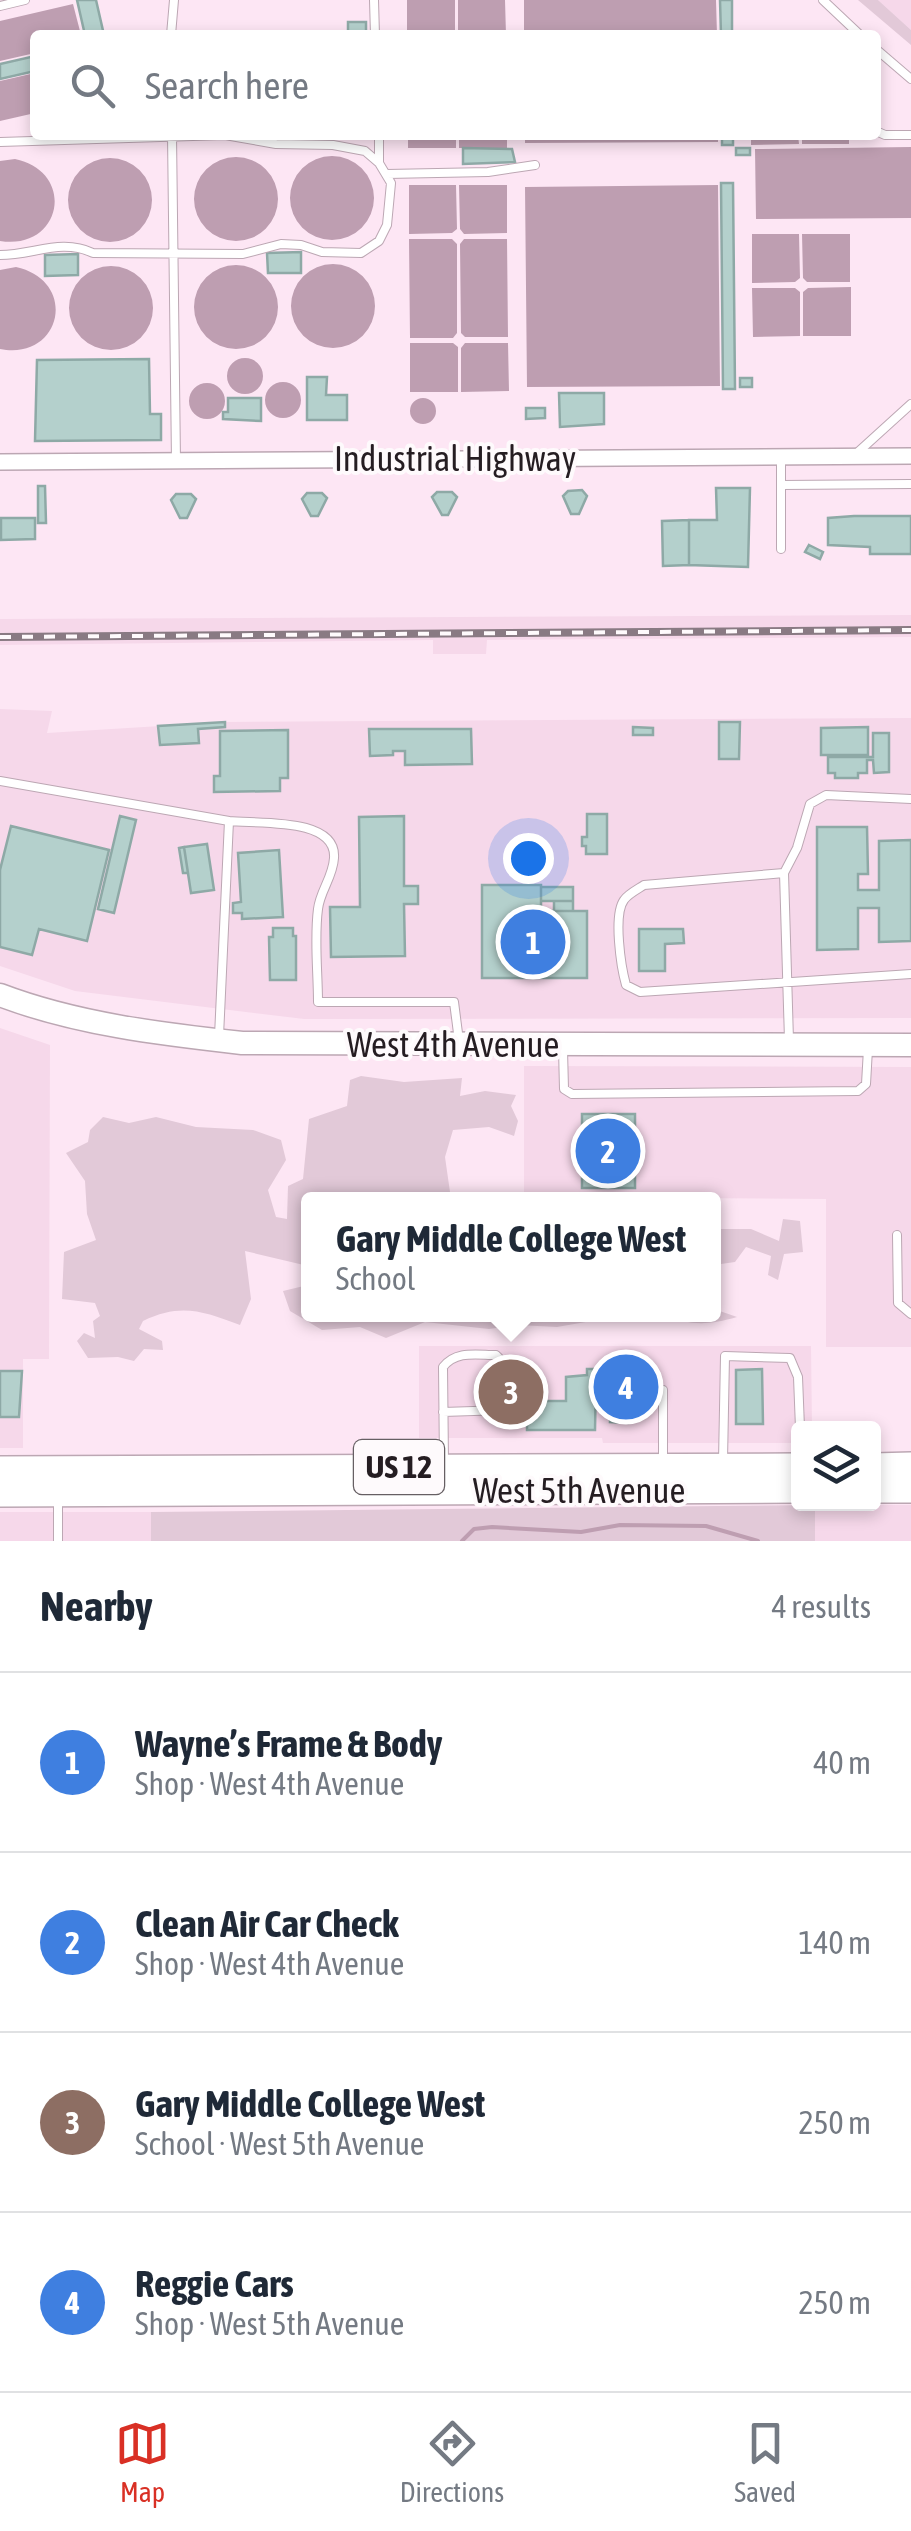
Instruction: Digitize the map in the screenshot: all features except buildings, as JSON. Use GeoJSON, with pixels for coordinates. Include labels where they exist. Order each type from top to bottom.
{"type":"FeatureCollection","features":[{"type":"Feature","properties":{"kind":"main road","name":"West 4th Avenue"},"geometry":{"type":"LineString","coordinates":[[0,995],[88,1020],[218,1040],[459,1045],[911,1045]]}},
{"type":"Feature","properties":{"kind":"main road","name":"West 5th Avenue"},"geometry":{"type":"LineString","coordinates":[[312,1480],[444,1467],[664,1466],[791,1489]]}},
{"type":"Feature","properties":{"kind":"main road"},"geometry":{"type":"LineString","coordinates":[[881,1466],[911,1466]]}},
{"type":"Feature","properties":{"kind":"main road","name":"West 5th Avenue"},"geometry":{"type":"LineString","coordinates":[[0,1469],[57,1481],[722,1478],[791,1467]]}},
{"type":"Feature","properties":{"kind":"main road","name":"West 5th Avenue"},"geometry":{"type":"LineString","coordinates":[[0,1494],[57,1481]]}},
{"type":"Feature","properties":{"kind":"main road"},"geometry":{"type":"LineString","coordinates":[[881,1490],[911,1490]]}},
{"type":"Feature","properties":{"kind":"street","name":"Industrial Highway"},"geometry":{"type":"LineString","coordinates":[[0,462],[911,456]]}},
{"type":"Feature","properties":{"kind":"lane"},"geometry":{"type":"LineString","coordinates":[[0,6],[25,0]]}},
{"type":"Feature","properties":{"kind":"lane"},"geometry":{"type":"LineString","coordinates":[[171,30],[174,0]]}},
{"type":"Feature","properties":{"kind":"lane"},"geometry":{"type":"LineString","coordinates":[[374,0],[375,30]]}},
{"type":"Feature","properties":{"kind":"lane"},"geometry":{"type":"LineString","coordinates":[[822,0],[855,30]]}},
{"type":"Feature","properties":{"kind":"lane"},"geometry":{"type":"LineString","coordinates":[[881,53],[911,79]]}},
{"type":"Feature","properties":{"kind":"lane"},"geometry":{"type":"LineString","coordinates":[[881,133],[911,136]]}},
{"type":"Feature","properties":{"kind":"lane"},"geometry":{"type":"LineString","coordinates":[[0,142],[57,140]]}},
{"type":"Feature","properties":{"kind":"lane"},"geometry":{"type":"LineString","coordinates":[[172,140],[176,461]]}},
{"type":"Feature","properties":{"kind":"lane"},"geometry":{"type":"LineString","coordinates":[[0,255],[28,254],[45,246],[78,246],[93,253],[243,254],[281,244],[322,252],[361,253],[378,241],[387,225],[391,198],[387,174],[365,151],[333,144],[253,140]]}},
{"type":"Feature","properties":{"kind":"lane"},"geometry":{"type":"LineString","coordinates":[[379,163],[380,140]]}},
{"type":"Feature","properties":{"kind":"lane"},"geometry":{"type":"LineString","coordinates":[[387,174],[488,172],[534,165]]}},
{"type":"Feature","properties":{"kind":"lane"},"geometry":{"type":"LineString","coordinates":[[853,456],[911,404]]}},
{"type":"Feature","properties":{"kind":"lane"},"geometry":{"type":"LineString","coordinates":[[781,456],[781,549]]}},
{"type":"Feature","properties":{"kind":"lane"},"geometry":{"type":"LineString","coordinates":[[781,486],[911,484]]}},
{"type":"Feature","properties":{"kind":"lane"},"geometry":{"type":"LineString","coordinates":[[0,781],[229,821],[322,832],[333,842],[335,854],[331,880],[318,906],[318,1002],[454,1002],[459,1045]]}},
{"type":"Feature","properties":{"kind":"lane"},"geometry":{"type":"LineString","coordinates":[[789,1045],[784,873],[797,848],[810,804],[826,795],[911,798]]}},
{"type":"Feature","properties":{"kind":"lane"},"geometry":{"type":"LineString","coordinates":[[218,1040],[229,821]]}},
{"type":"Feature","properties":{"kind":"lane"},"geometry":{"type":"LineString","coordinates":[[784,873],[644,885],[624,898],[619,912],[621,969],[626,985],[640,992],[911,974]]}},
{"type":"Feature","properties":{"kind":"lane"},"geometry":{"type":"LineString","coordinates":[[564,1045],[564,1089],[572,1094],[858,1090],[866,1084],[868,1045]]}},
{"type":"Feature","properties":{"kind":"lane"},"geometry":{"type":"LineString","coordinates":[[897,1235],[898,1303],[911,1314]]}},
{"type":"Feature","properties":{"kind":"lane"},"geometry":{"type":"LineString","coordinates":[[443,1412],[504,1410],[507,1368],[502,1360],[496,1355],[450,1358],[443,1367],[443,1412],[444,1467]]}},
{"type":"Feature","properties":{"kind":"lane"},"geometry":{"type":"LineString","coordinates":[[722,1478],[725,1356],[790,1358],[798,1378],[800,1421]]}},
{"type":"Feature","properties":{"kind":"lane"},"geometry":{"type":"LineString","coordinates":[[663,1390],[664,1466]]}},
{"type":"Feature","properties":{"kind":"lane"},"geometry":{"type":"LineString","coordinates":[[57,1481],[58,1541]]}},
{"type":"Feature","properties":{"kind":"shaded area"},"geometry":{"type":"Polygon","coordinates":[[[407,0],[455,0],[455,30],[407,30],[407,0]]]}},
{"type":"Feature","properties":{"kind":"shaded area"},"geometry":{"type":"Polygon","coordinates":[[[458,0],[505,0],[506,30],[458,30],[458,0]]]}},
{"type":"Feature","properties":{"kind":"shaded area"},"geometry":{"type":"Polygon","coordinates":[[[524,0],[716,0],[717,30],[524,30],[524,0]]]}},
{"type":"Feature","properties":{"kind":"shaded area"},"geometry":{"type":"Polygon","coordinates":[[[858,0],[878,0],[911,30],[911,45],[858,0]]]}},
{"type":"Feature","properties":{"kind":"shaded area"},"geometry":{"type":"Polygon","coordinates":[[[878,0],[911,0],[911,30],[878,0]]]}},
{"type":"Feature","properties":{"kind":"shaded area"},"geometry":{"type":"Polygon","coordinates":[[[73,4],[80,30],[30,30],[30,54],[0,61],[0,21],[73,4]]]}},
{"type":"Feature","properties":{"kind":"shaded area"},"geometry":{"type":"Polygon","coordinates":[[[30,74],[30,114],[0,121],[0,81],[30,74]]]}},
{"type":"Feature","properties":{"kind":"shaded area"},"geometry":{"type":"Polygon","coordinates":[[[408,140],[456,140],[456,148],[408,148],[408,140]]]}},
{"type":"Feature","properties":{"kind":"shaded area"},"geometry":{"type":"Polygon","coordinates":[[[459,140],[507,140],[507,148],[459,148],[459,140]]]}},
{"type":"Feature","properties":{"kind":"shaded area"},"geometry":{"type":"Polygon","coordinates":[[[525,140],[718,140],[718,142],[525,140]]]}},
{"type":"Feature","properties":{"kind":"shaded area"},"geometry":{"type":"Polygon","coordinates":[[[751,140],[799,140],[799,144],[751,145],[751,140]]]}},
{"type":"Feature","properties":{"kind":"shaded area"},"geometry":{"type":"Polygon","coordinates":[[[802,140],[849,140],[849,144],[802,144],[802,140]]]}},
{"type":"Feature","properties":{"kind":"shaded area"},"geometry":{"type":"Polygon","coordinates":[[[911,147],[911,218],[756,219],[755,149],[911,147]]]}},
{"type":"Feature","properties":{"kind":"shaded area"},"geometry":{"type":"Polygon","coordinates":[[[332,156],[348,159],[362,168],[371,182],[371,214],[362,228],[348,237],[332,240],[316,237],[302,228],[293,214],[290,198],[293,182],[302,168],[316,159],[332,156]]]}},
{"type":"Feature","properties":{"kind":"shaded area"},"geometry":{"type":"Polygon","coordinates":[[[236,157],[252,160],[266,169],[275,183],[275,215],[266,229],[252,238],[236,241],[220,238],[206,229],[197,215],[194,199],[197,183],[206,169],[220,160],[236,157]]]}},
{"type":"Feature","properties":{"kind":"shaded area"},"geometry":{"type":"Polygon","coordinates":[[[110,158],[126,161],[140,170],[149,184],[149,216],[140,230],[126,239],[110,242],[94,239],[80,230],[71,216],[68,200],[71,184],[80,170],[94,161],[110,158]]]}},
{"type":"Feature","properties":{"kind":"shaded area"},"geometry":{"type":"Polygon","coordinates":[[[15,159],[35,167],[48,179],[54,193],[54,209],[37,234],[21,241],[0,241],[0,161],[15,159]]]}},
{"type":"Feature","properties":{"kind":"shaded area"},"geometry":{"type":"Polygon","coordinates":[[[409,185],[456,185],[457,229],[452,233],[409,234],[409,185]]]}},
{"type":"Feature","properties":{"kind":"shaded area"},"geometry":{"type":"Polygon","coordinates":[[[459,185],[507,185],[507,233],[464,234],[460,229],[459,185]]]}},
{"type":"Feature","properties":{"kind":"shaded area"},"geometry":{"type":"Polygon","coordinates":[[[718,185],[720,386],[527,387],[525,187],[718,185]]]}},
{"type":"Feature","properties":{"kind":"shaded area"},"geometry":{"type":"Polygon","coordinates":[[[752,234],[799,234],[800,278],[795,282],[752,283],[752,234]]]}},
{"type":"Feature","properties":{"kind":"shaded area"},"geometry":{"type":"Polygon","coordinates":[[[802,234],[850,234],[850,282],[807,282],[803,278],[802,234]]]}},
{"type":"Feature","properties":{"kind":"shaded area"},"geometry":{"type":"Polygon","coordinates":[[[409,239],[452,239],[457,244],[457,333],[453,338],[410,338],[409,239]]]}},
{"type":"Feature","properties":{"kind":"shaded area"},"geometry":{"type":"Polygon","coordinates":[[[464,239],[507,239],[508,337],[465,337],[461,333],[460,244],[464,239]]]}},
{"type":"Feature","properties":{"kind":"shaded area"},"geometry":{"type":"Polygon","coordinates":[[[333,264],[349,267],[363,276],[372,290],[372,322],[363,336],[349,345],[333,348],[317,345],[303,336],[294,322],[291,306],[294,290],[303,276],[317,267],[333,264]]]}},
{"type":"Feature","properties":{"kind":"shaded area"},"geometry":{"type":"Polygon","coordinates":[[[236,265],[252,268],[266,277],[275,291],[275,323],[266,337],[252,346],[236,349],[220,346],[206,337],[197,323],[194,307],[197,291],[206,277],[220,268],[236,265]]]}},
{"type":"Feature","properties":{"kind":"shaded area"},"geometry":{"type":"Polygon","coordinates":[[[111,266],[127,269],[141,278],[150,292],[150,324],[141,338],[127,347],[111,350],[95,347],[81,338],[72,324],[69,308],[72,292],[81,278],[95,269],[111,266]]]}},
{"type":"Feature","properties":{"kind":"shaded area"},"geometry":{"type":"Polygon","coordinates":[[[16,267],[36,275],[49,287],[55,302],[55,318],[38,343],[21,349],[0,349],[0,270],[16,267]]]}},
{"type":"Feature","properties":{"kind":"shaded area"},"geometry":{"type":"Polygon","coordinates":[[[851,287],[851,336],[803,336],[803,292],[808,288],[851,287]]]}},
{"type":"Feature","properties":{"kind":"shaded area"},"geometry":{"type":"Polygon","coordinates":[[[752,288],[795,288],[800,292],[800,336],[753,337],[752,288]]]}},
{"type":"Feature","properties":{"kind":"shaded area"},"geometry":{"type":"Polygon","coordinates":[[[410,343],[453,343],[458,347],[458,392],[410,392],[410,343]]]}},
{"type":"Feature","properties":{"kind":"shaded area"},"geometry":{"type":"Polygon","coordinates":[[[465,343],[508,343],[509,391],[461,392],[461,348],[465,343]]]}},
{"type":"Feature","properties":{"kind":"shaded area"},"geometry":{"type":"Polygon","coordinates":[[[245,358],[258,363],[263,376],[258,389],[245,394],[232,389],[227,376],[232,363],[245,358]]]}},
{"type":"Feature","properties":{"kind":"shaded area"},"geometry":{"type":"Polygon","coordinates":[[[283,382],[296,387],[301,400],[296,413],[283,418],[270,413],[265,400],[270,387],[283,382]]]}},
{"type":"Feature","properties":{"kind":"shaded area"},"geometry":{"type":"Polygon","coordinates":[[[207,383],[220,388],[225,401],[220,414],[207,419],[194,414],[189,401],[194,388],[207,383]]]}},
{"type":"Feature","properties":{"kind":"shaded area"},"geometry":{"type":"Polygon","coordinates":[[[423,398],[432,402],[436,411],[432,420],[423,424],[414,420],[410,411],[414,402],[423,398]]]}},
{"type":"Feature","properties":{"kind":"shaded area"},"geometry":{"type":"Polygon","coordinates":[[[911,615],[911,637],[487,640],[486,654],[433,654],[433,640],[0,645],[0,619],[911,615]]]}},
{"type":"Feature","properties":{"kind":"shaded area"},"geometry":{"type":"Polygon","coordinates":[[[0,709],[52,711],[47,733],[225,722],[911,718],[911,1018],[304,1019],[75,991],[0,966],[0,709]]]}},
{"type":"Feature","properties":{"kind":"shaded area"},"geometry":{"type":"Polygon","coordinates":[[[0,1028],[50,1045],[49,1359],[23,1359],[23,1448],[0,1448],[0,1028]]]}},
{"type":"Feature","properties":{"kind":"shaded area"},"geometry":{"type":"Polygon","coordinates":[[[524,1066],[911,1067],[911,1347],[826,1347],[826,1199],[721,1198],[721,1192],[524,1192],[524,1066]]]}},
{"type":"Feature","properties":{"kind":"shaded area"},"geometry":{"type":"Polygon","coordinates":[[[361,1076],[404,1082],[462,1078],[460,1096],[485,1091],[516,1095],[511,1106],[518,1121],[514,1136],[489,1127],[453,1130],[445,1157],[450,1192],[301,1192],[301,1264],[245,1251],[251,1299],[240,1325],[203,1313],[169,1312],[143,1321],[139,1329],[162,1341],[163,1350],[144,1349],[134,1361],[88,1358],[77,1341],[84,1333],[95,1338],[93,1321],[100,1316],[95,1303],[62,1299],[64,1252],[96,1240],[87,1214],[85,1181],[66,1153],[88,1142],[90,1130],[103,1117],[129,1123],[156,1117],[196,1127],[253,1130],[281,1140],[286,1160],[268,1190],[276,1217],[287,1219],[288,1186],[303,1179],[309,1119],[347,1106],[350,1080],[361,1076]]]}},
{"type":"Feature","properties":{"kind":"shaded area"},"geometry":{"type":"Polygon","coordinates":[[[783,1219],[800,1221],[803,1252],[784,1254],[778,1280],[768,1275],[771,1256],[746,1247],[735,1262],[721,1264],[721,1229],[751,1229],[779,1241],[783,1219]]]}},
{"type":"Feature","properties":{"kind":"shaded area"},"geometry":{"type":"Polygon","coordinates":[[[301,1287],[301,1318],[290,1311],[283,1291],[301,1287]]]}},
{"type":"Feature","properties":{"kind":"shaded area"},"geometry":{"type":"Polygon","coordinates":[[[721,1311],[737,1317],[721,1321],[721,1311]]]}},
{"type":"Feature","properties":{"kind":"shaded area"},"geometry":{"type":"Polygon","coordinates":[[[309,1322],[425,1322],[386,1338],[360,1327],[322,1330],[309,1322]]]}},
{"type":"Feature","properties":{"kind":"shaded area"},"geometry":{"type":"Polygon","coordinates":[[[425,1322],[586,1322],[557,1327],[518,1325],[489,1329],[425,1322]]]}},
{"type":"Feature","properties":{"kind":"shaded area"},"geometry":{"type":"Polygon","coordinates":[[[419,1346],[811,1346],[812,1421],[791,1421],[791,1443],[419,1438],[419,1346]]]}},
{"type":"Feature","properties":{"kind":"shaded area"},"geometry":{"type":"Polygon","coordinates":[[[791,1505],[791,1511],[815,1511],[815,1541],[151,1541],[151,1512],[791,1505]]]}},
{"type":"Feature","properties":{"kind":"shaded area"},"geometry":{"type":"Polygon","coordinates":[[[881,1505],[911,1505],[911,1541],[815,1541],[815,1511],[881,1511],[881,1505]]]}},
{"type":"Feature","properties":{"kind":"shaded area"},"geometry":{"type":"Polygon","coordinates":[[[0,1512],[151,1512],[151,1541],[0,1541],[0,1512]]]}},
{"type":"Feature","properties":{"kind":"waterway"},"geometry":{"type":"LineString","coordinates":[[462,1541],[474,1529],[492,1527],[581,1532],[620,1525],[706,1526],[758,1541]]}},
{"type":"Feature","properties":{"kind":"railway"},"geometry":{"type":"LineString","coordinates":[[0,637],[911,630]]}},
{"type":"Feature","properties":{"kind":"place","name":"Wayne’s Frame & Body"},"geometry":{"type":"Point","coordinates":[533,942]}},
{"type":"Feature","properties":{"kind":"place","name":"Clean Air Car Check"},"geometry":{"type":"Point","coordinates":[608,1151]}},
{"type":"Feature","properties":{"kind":"place","name":"Reggie Cars"},"geometry":{"type":"Point","coordinates":[626,1387]}},
{"type":"Feature","properties":{"kind":"place","name":"Gary Middle College West"},"geometry":{"type":"Point","coordinates":[511,1392]}}]}
